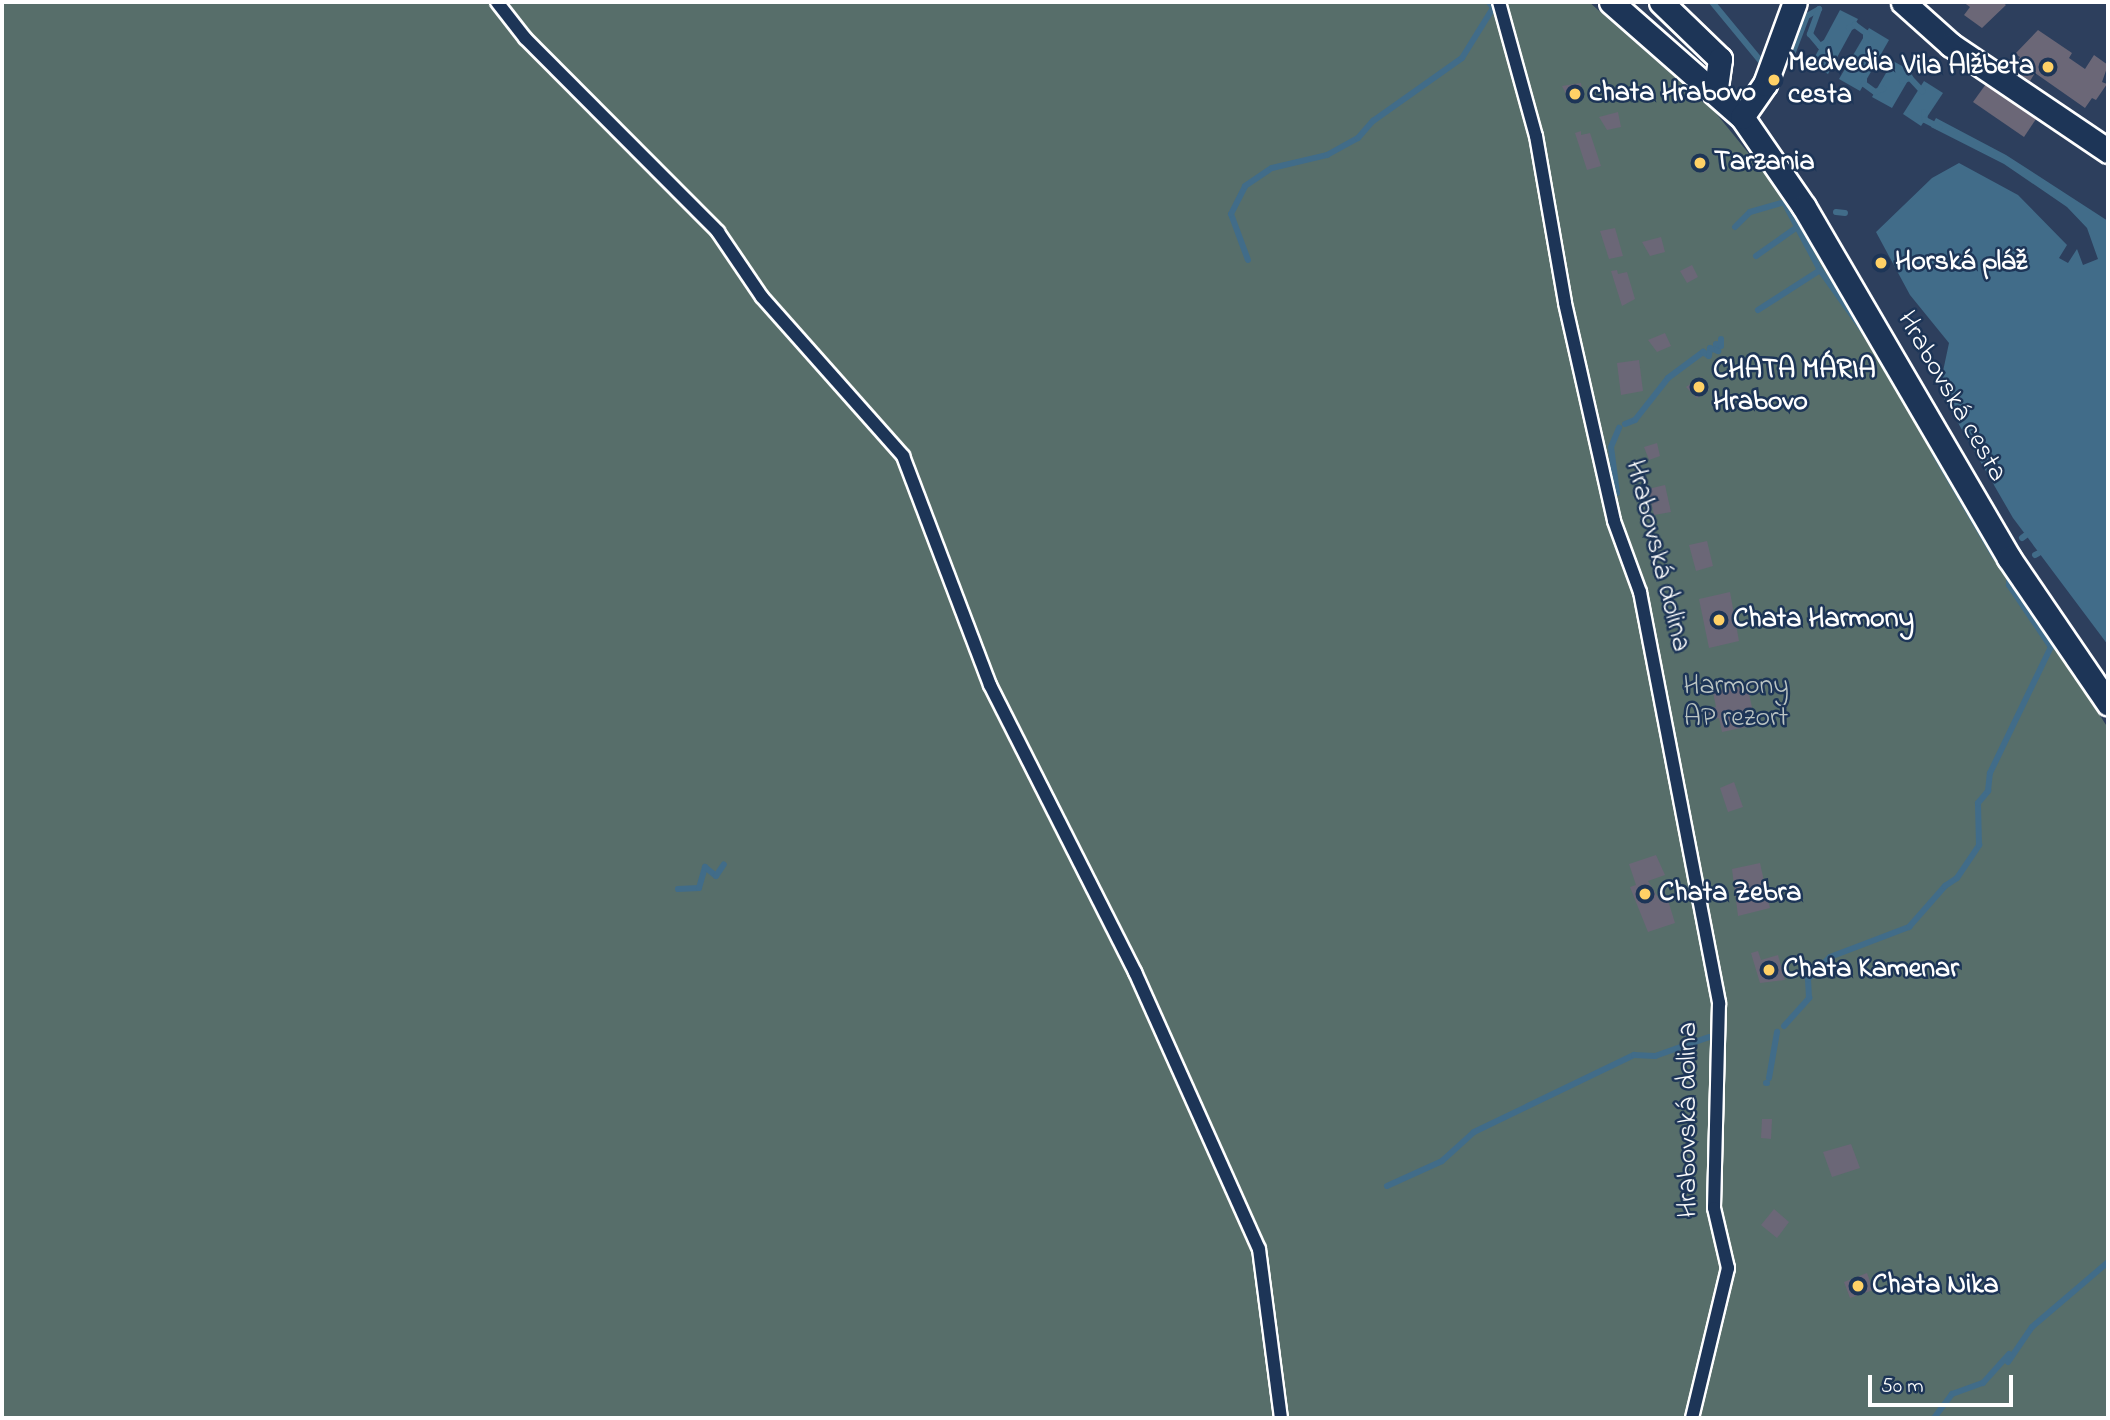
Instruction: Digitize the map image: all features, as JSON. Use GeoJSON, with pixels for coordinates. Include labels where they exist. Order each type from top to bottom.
{"type":"FeatureCollection","features":[{"type":"Feature","properties":{"kind":"street","name":"Hrabovská cesta"},"geometry":{"type":"LineString","coordinates":[[1611,2],[1701,82],[1716,89],[1742,117],[1804,207],[2009,558],[2108,704]]}},
{"type":"Feature","properties":{"kind":"street"},"geometry":{"type":"LineString","coordinates":[[1661,2],[1720,59],[1716,89]]}},
{"type":"Feature","properties":{"kind":"street"},"geometry":{"type":"LineString","coordinates":[[1742,117],[1773,63],[1795,2]]}},
{"type":"Feature","properties":{"kind":"street"},"geometry":{"type":"LineString","coordinates":[[1913,6],[1951,45],[2108,151]]}},
{"type":"Feature","properties":{"kind":"lane"},"geometry":{"type":"LineString","coordinates":[[497,2],[525,38],[718,232],[762,297],[903,456],[990,685],[1135,972],[1259,1249],[1280,1418]]}},
{"type":"Feature","properties":{"kind":"lane","name":"Hrabovská dolina"},"geometry":{"type":"LineString","coordinates":[[1499,2],[1536,136],[1565,303],[1614,521],[1640,592],[1719,1003],[1714,1208],[1728,1268],[1692,1418]]}},
{"type":"Feature","properties":{"kind":"green space","name":"Harmony AP rezort"},"geometry":{"type":"Polygon","coordinates":[[[2,2],[1589,2],[1715,112],[1798,214],[1987,541],[2108,728],[2108,1418],[2,1418],[2,2]]]}},
{"type":"Feature","properties":{"kind":"water"},"geometry":{"type":"Polygon","coordinates":[[[1840,10],[1858,19],[1828,74],[1811,64],[1840,10]]]}},
{"type":"Feature","properties":{"kind":"water"},"geometry":{"type":"Polygon","coordinates":[[[1869,28],[1889,40],[1860,91],[1839,79],[1869,28]]]}},
{"type":"Feature","properties":{"kind":"water"},"geometry":{"type":"Polygon","coordinates":[[[1893,61],[1913,72],[1892,108],[1872,97],[1893,61]]]}},
{"type":"Feature","properties":{"kind":"water"},"geometry":{"type":"Polygon","coordinates":[[[1924,81],[1943,93],[1921,126],[1903,114],[1924,81]]]}},
{"type":"Feature","properties":{"kind":"water"},"geometry":{"type":"Polygon","coordinates":[[[1936,118],[2006,155],[2108,221],[2108,645],[2013,518],[1939,390],[1949,343],[1910,295],[1876,232],[1932,178],[1959,163],[2018,195],[2067,245],[2059,258],[2068,263],[2077,249],[2083,265],[2098,259],[2087,228],[2067,207],[2004,164],[1931,127],[1936,118]]]}},
{"type":"Feature","properties":{"kind":"building"},"geometry":{"type":"Polygon","coordinates":[[[1963,2],[2002,2],[2006,5],[1982,28],[1964,15],[1970,7],[1963,2]]]}},
{"type":"Feature","properties":{"kind":"building","name":"Vila Alžbeta"},"geometry":{"type":"Polygon","coordinates":[[[2038,30],[2072,53],[2069,58],[2085,69],[2094,55],[2108,65],[2102,82],[2107,84],[2096,100],[2092,98],[2085,108],[2035,73],[2030,81],[2012,69],[2020,57],[2015,54],[2038,30]]]}},
{"type":"Feature","properties":{"kind":"building","name":"chata Hrabovo"},"geometry":{"type":"Polygon","coordinates":[[[1581,83],[1583,98],[1569,100],[1562,86],[1581,83]]]}},
{"type":"Feature","properties":{"kind":"building"},"geometry":{"type":"Polygon","coordinates":[[[1986,84],[2036,119],[2024,137],[1973,102],[1986,84]]]}},
{"type":"Feature","properties":{"kind":"building"},"geometry":{"type":"Polygon","coordinates":[[[1618,112],[1621,127],[1607,130],[1599,117],[1618,112]]]}},
{"type":"Feature","properties":{"kind":"building"},"geometry":{"type":"Polygon","coordinates":[[[1581,131],[1581,135],[1590,133],[1601,166],[1587,170],[1575,133],[1581,131]]]}},
{"type":"Feature","properties":{"kind":"building"},"geometry":{"type":"Polygon","coordinates":[[[1696,155],[1709,168],[1703,173],[1690,161],[1696,155]]]}},
{"type":"Feature","properties":{"kind":"building"},"geometry":{"type":"Polygon","coordinates":[[[1615,228],[1623,256],[1609,259],[1600,231],[1615,228]]]}},
{"type":"Feature","properties":{"kind":"building"},"geometry":{"type":"Polygon","coordinates":[[[1661,237],[1665,252],[1650,256],[1642,242],[1661,237]]]}},
{"type":"Feature","properties":{"kind":"building"},"geometry":{"type":"Polygon","coordinates":[[[1692,265],[1698,277],[1687,283],[1680,271],[1692,265]]]}},
{"type":"Feature","properties":{"kind":"building"},"geometry":{"type":"Polygon","coordinates":[[[1617,270],[1618,274],[1627,272],[1635,299],[1622,306],[1611,271],[1617,270]]]}},
{"type":"Feature","properties":{"kind":"building"},"geometry":{"type":"Polygon","coordinates":[[[1665,333],[1671,346],[1657,352],[1648,340],[1665,333]]]}},
{"type":"Feature","properties":{"kind":"building"},"geometry":{"type":"Polygon","coordinates":[[[1639,360],[1643,391],[1621,395],[1617,363],[1639,360]]]}},
{"type":"Feature","properties":{"kind":"building","name":"CHATA MÁRIA Hrabovo"},"geometry":{"type":"Polygon","coordinates":[[[1701,377],[1709,390],[1697,398],[1686,387],[1701,377]]]}},
{"type":"Feature","properties":{"kind":"building"},"geometry":{"type":"Polygon","coordinates":[[[1657,443],[1660,456],[1649,460],[1644,447],[1657,443]]]}},
{"type":"Feature","properties":{"kind":"building"},"geometry":{"type":"Polygon","coordinates":[[[1665,485],[1671,512],[1654,515],[1648,489],[1665,485]]]}},
{"type":"Feature","properties":{"kind":"building"},"geometry":{"type":"Polygon","coordinates":[[[1707,541],[1713,566],[1696,571],[1689,545],[1707,541]]]}},
{"type":"Feature","properties":{"kind":"building","name":"Chata Harmony"},"geometry":{"type":"Polygon","coordinates":[[[1730,592],[1739,641],[1709,648],[1699,599],[1730,592]]]}},
{"type":"Feature","properties":{"kind":"building"},"geometry":{"type":"Polygon","coordinates":[[[1747,685],[1756,725],[1722,732],[1719,718],[1710,720],[1708,709],[1716,707],[1713,692],[1747,685]]]}},
{"type":"Feature","properties":{"kind":"building"},"geometry":{"type":"Polygon","coordinates":[[[1734,782],[1743,807],[1728,812],[1720,788],[1734,782]]]}},
{"type":"Feature","properties":{"kind":"building","name":"Chata Zebra"},"geometry":{"type":"Polygon","coordinates":[[[1656,855],[1665,875],[1648,881],[1659,899],[1667,897],[1675,923],[1648,932],[1630,887],[1636,885],[1629,864],[1656,855]]]}},
{"type":"Feature","properties":{"kind":"building"},"geometry":{"type":"Polygon","coordinates":[[[1760,863],[1770,908],[1738,916],[1732,869],[1760,863]]]}},
{"type":"Feature","properties":{"kind":"building","name":"Chata Kamenar"},"geometry":{"type":"Polygon","coordinates":[[[1758,951],[1761,960],[1778,955],[1785,980],[1760,983],[1751,953],[1758,951]]]}},
{"type":"Feature","properties":{"kind":"building"},"geometry":{"type":"Polygon","coordinates":[[[1762,1119],[1772,1119],[1771,1139],[1761,1138],[1762,1119]]]}},
{"type":"Feature","properties":{"kind":"building"},"geometry":{"type":"Polygon","coordinates":[[[1851,1144],[1860,1168],[1832,1177],[1823,1152],[1851,1144]]]}},
{"type":"Feature","properties":{"kind":"building"},"geometry":{"type":"Polygon","coordinates":[[[1774,1209],[1789,1222],[1777,1238],[1761,1225],[1774,1209]]]}},
{"type":"Feature","properties":{"kind":"building","name":"Chata Nika"},"geometry":{"type":"Polygon","coordinates":[[[1867,1273],[1873,1290],[1850,1298],[1844,1282],[1867,1273]]]}},
{"type":"Feature","properties":{"kind":"waterway"},"geometry":{"type":"LineString","coordinates":[[1248,260],[1231,214],[1245,186],[1272,168],[1327,155],[1358,138],[1373,121],[1462,58],[1493,8],[1489,2]]}},
{"type":"Feature","properties":{"kind":"waterway"},"geometry":{"type":"LineString","coordinates":[[1712,2],[1764,65]]}},
{"type":"Feature","properties":{"kind":"waterway"},"geometry":{"type":"LineString","coordinates":[[1793,52],[1807,16],[1819,9],[1810,34],[1820,46],[1825,43]]}},
{"type":"Feature","properties":{"kind":"waterway"},"geometry":{"type":"LineString","coordinates":[[1849,28],[1855,25],[1866,33],[1866,40]]}},
{"type":"Feature","properties":{"kind":"waterway"},"geometry":{"type":"LineString","coordinates":[[1902,81],[1910,78],[1922,91]]}},
{"type":"Feature","properties":{"kind":"waterway"},"geometry":{"type":"LineString","coordinates":[[1864,79],[1864,84],[1875,92],[1883,89]]}},
{"type":"Feature","properties":{"kind":"waterway"},"geometry":{"type":"LineString","coordinates":[[1924,112],[1925,120],[1939,127]]}},
{"type":"Feature","properties":{"kind":"waterway"},"geometry":{"type":"LineString","coordinates":[[1735,227],[1750,212],[1784,202],[1820,270],[1867,336]]}},
{"type":"Feature","properties":{"kind":"waterway"},"geometry":{"type":"LineString","coordinates":[[1836,212],[1845,213]]}},
{"type":"Feature","properties":{"kind":"waterway"},"geometry":{"type":"LineString","coordinates":[[1756,256],[1800,225]]}},
{"type":"Feature","properties":{"kind":"waterway"},"geometry":{"type":"LineString","coordinates":[[1758,310],[1820,270]]}},
{"type":"Feature","properties":{"kind":"waterway"},"geometry":{"type":"LineString","coordinates":[[1625,424],[1635,420],[1668,378],[1703,352],[1709,356],[1710,348],[1718,351],[1716,344],[1721,346],[1721,339]]}},
{"type":"Feature","properties":{"kind":"waterway"},"geometry":{"type":"LineString","coordinates":[[1617,493],[1611,447],[1619,428]]}},
{"type":"Feature","properties":{"kind":"waterway"},"geometry":{"type":"LineString","coordinates":[[1935,454],[1995,557]]}},
{"type":"Feature","properties":{"kind":"waterway"},"geometry":{"type":"LineString","coordinates":[[2022,538],[2026,535]]}},
{"type":"Feature","properties":{"kind":"waterway"},"geometry":{"type":"LineString","coordinates":[[2035,555],[2039,553]]}},
{"type":"Feature","properties":{"kind":"waterway"},"geometry":{"type":"LineString","coordinates":[[1784,1026],[1809,998],[1808,979],[1830,957],[1909,927],[1945,886],[1957,878],[1979,845],[1978,803],[1988,791],[1990,773],[2051,647],[2009,585],[2009,577]]}},
{"type":"Feature","properties":{"kind":"waterway"},"geometry":{"type":"LineString","coordinates":[[678,889],[699,888],[705,867],[716,876],[724,864]]}},
{"type":"Feature","properties":{"kind":"waterway"},"geometry":{"type":"LineString","coordinates":[[1769,1078],[1777,1032]]}},
{"type":"Feature","properties":{"kind":"waterway"},"geometry":{"type":"LineString","coordinates":[[1387,1186],[1442,1161],[1474,1132],[1634,1055],[1655,1056],[1709,1037]]}},
{"type":"Feature","properties":{"kind":"waterway"},"geometry":{"type":"LineString","coordinates":[[2008,1362],[2032,1327],[2108,1262]]}},
{"type":"Feature","properties":{"kind":"waterway"},"geometry":{"type":"LineString","coordinates":[[1934,1418],[1952,1394],[1983,1383],[2009,1354]]}},
{"type":"Feature","properties":{"kind":"place","name":"Vila Alžbeta"},"geometry":{"type":"Point","coordinates":[2048,67]}},
{"type":"Feature","properties":{"kind":"place","name":"Medvedia cesta"},"geometry":{"type":"Point","coordinates":[1774,80]}},
{"type":"Feature","properties":{"kind":"place","name":"chata Hrabovo"},"geometry":{"type":"Point","coordinates":[1575,94]}},
{"type":"Feature","properties":{"kind":"place","name":"Tarzania"},"geometry":{"type":"Point","coordinates":[1700,163]}},
{"type":"Feature","properties":{"kind":"place","name":"Horská pláž"},"geometry":{"type":"Point","coordinates":[1881,263]}},
{"type":"Feature","properties":{"kind":"place","name":"CHATA MÁRIA Hrabovo"},"geometry":{"type":"Point","coordinates":[1699,387]}},
{"type":"Feature","properties":{"kind":"place","name":"Chata Harmony"},"geometry":{"type":"Point","coordinates":[1719,620]}},
{"type":"Feature","properties":{"kind":"place","name":"Chata Zebra"},"geometry":{"type":"Point","coordinates":[1645,894]}},
{"type":"Feature","properties":{"kind":"place","name":"Chata Kamenar"},"geometry":{"type":"Point","coordinates":[1769,970]}},
{"type":"Feature","properties":{"kind":"place","name":"Chata Nika"},"geometry":{"type":"Point","coordinates":[1858,1286]}}]}
